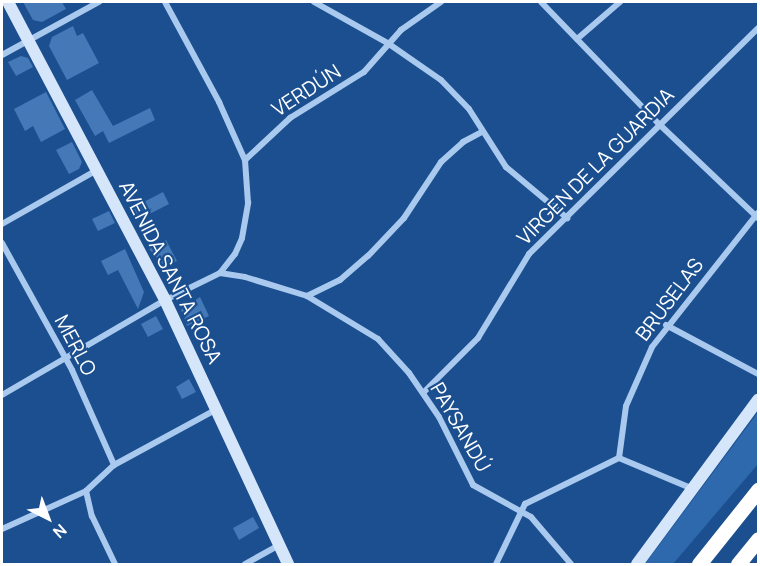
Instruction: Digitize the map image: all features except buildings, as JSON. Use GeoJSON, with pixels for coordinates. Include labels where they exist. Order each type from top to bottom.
{"type":"FeatureCollection","features":[{"type":"Feature","properties":{"kind":"highway"},"geometry":{"type":"LineString","coordinates":[[699,564],[759,490]]}},
{"type":"Feature","properties":{"kind":"highway"},"geometry":{"type":"LineString","coordinates":[[686,564],[736,518]]}},
{"type":"Feature","properties":{"kind":"highway"},"geometry":{"type":"LineString","coordinates":[[738,564],[759,539]]}},
{"type":"Feature","properties":{"kind":"highway"},"geometry":{"type":"LineString","coordinates":[[751,564],[759,554]]}},
{"type":"Feature","properties":{"kind":"street","name":"AVENIDA SANTA ROSA"},"geometry":{"type":"LineString","coordinates":[[8,2],[165,300],[288,564]]}},
{"type":"Feature","properties":{"kind":"street"},"geometry":{"type":"LineString","coordinates":[[2,56],[99,2]]}},
{"type":"Feature","properties":{"kind":"street"},"geometry":{"type":"LineString","coordinates":[[2,395],[165,300],[220,273],[235,254],[242,238],[248,203],[245,160],[219,102],[165,2]]}},
{"type":"Feature","properties":{"kind":"street"},"geometry":{"type":"LineString","coordinates":[[314,2],[389,44],[441,80],[469,109],[506,167],[567,218]]}},
{"type":"Feature","properties":{"kind":"street","name":"VERDÚN"},"geometry":{"type":"LineString","coordinates":[[245,160],[290,118],[364,72],[389,44],[441,2]]}},
{"type":"Feature","properties":{"kind":"street"},"geometry":{"type":"LineString","coordinates":[[540,2],[659,124],[758,215]]}},
{"type":"Feature","properties":{"kind":"street"},"geometry":{"type":"LineString","coordinates":[[577,39],[620,2]]}},
{"type":"Feature","properties":{"kind":"street","name":"VIRGEN DE LA GUARDIA"},"geometry":{"type":"LineString","coordinates":[[423,393],[478,338],[529,254],[759,28]]}},
{"type":"Feature","properties":{"kind":"street"},"geometry":{"type":"LineString","coordinates":[[307,296],[340,280],[368,256],[404,218],[441,162],[463,142],[483,132]]}},
{"type":"Feature","properties":{"kind":"street"},"geometry":{"type":"LineString","coordinates":[[2,224],[98,170]]}},
{"type":"Feature","properties":{"kind":"street","name":"BRUSELAS"},"geometry":{"type":"LineString","coordinates":[[619,458],[632,388],[666,325],[758,215]]}},
{"type":"Feature","properties":{"kind":"street","name":"MERLO"},"geometry":{"type":"LineString","coordinates":[[2,243],[66,358],[114,465]]}},
{"type":"Feature","properties":{"kind":"street","name":"PAYSANDÚ"},"geometry":{"type":"LineString","coordinates":[[220,273],[307,296],[378,339],[423,393],[473,485],[540,525],[571,564]]}},
{"type":"Feature","properties":{"kind":"street"},"geometry":{"type":"LineString","coordinates":[[666,325],[759,374]]}},
{"type":"Feature","properties":{"kind":"street"},"geometry":{"type":"LineString","coordinates":[[637,564],[759,400]]}},
{"type":"Feature","properties":{"kind":"street"},"geometry":{"type":"LineString","coordinates":[[2,529],[86,491],[114,465],[217,408]]}},
{"type":"Feature","properties":{"kind":"street"},"geometry":{"type":"LineString","coordinates":[[496,564],[520,511],[542,492],[619,458],[693,489]]}},
{"type":"Feature","properties":{"kind":"street"},"geometry":{"type":"LineString","coordinates":[[86,491],[92,516],[116,564]]}},
{"type":"Feature","properties":{"kind":"street"},"geometry":{"type":"LineString","coordinates":[[245,564],[279,545]]}},
{"type":"Feature","properties":{"kind":"shaded area"},"geometry":{"type":"Polygon","coordinates":[[[758,412],[758,464],[673,564],[645,564],[758,412]]]}}]}
